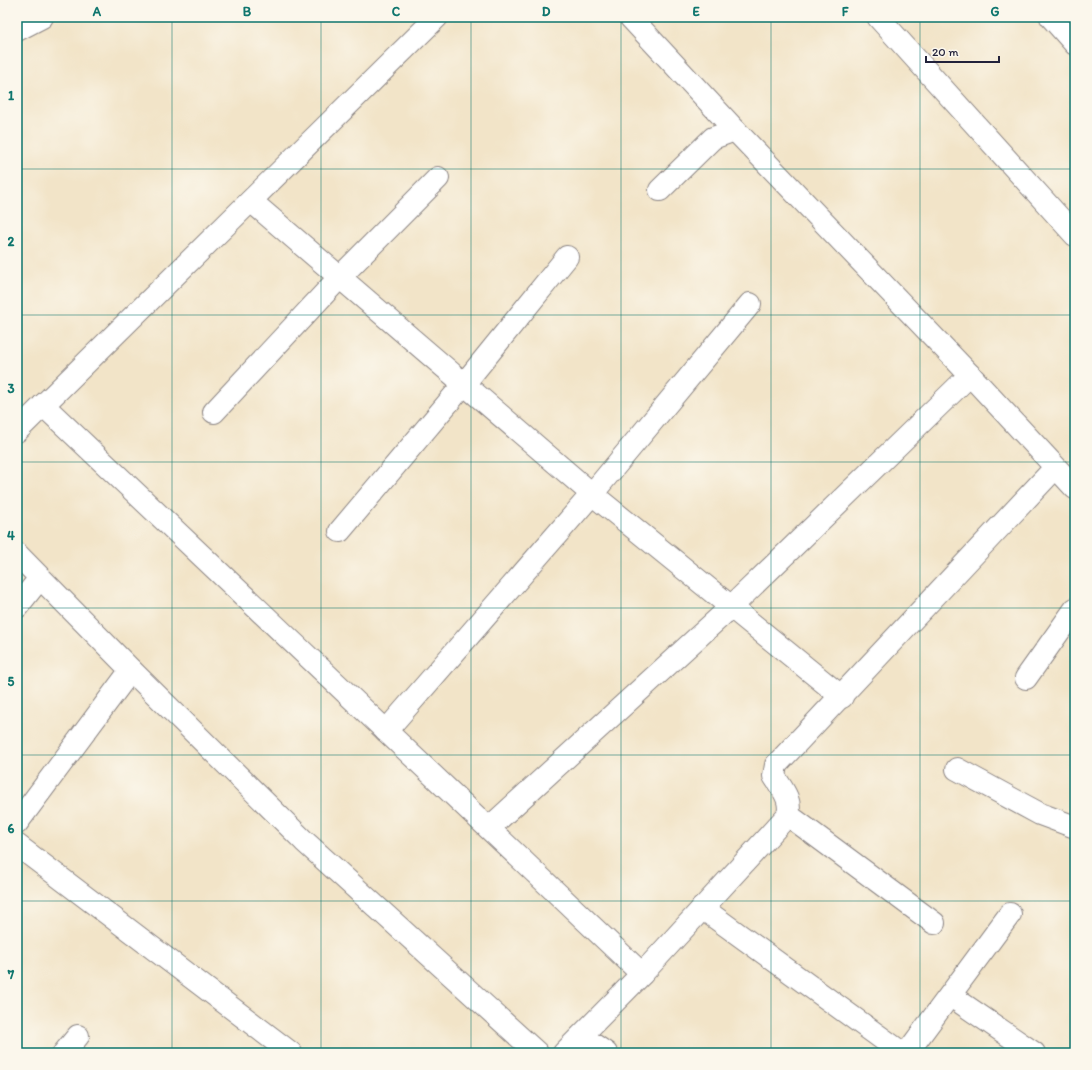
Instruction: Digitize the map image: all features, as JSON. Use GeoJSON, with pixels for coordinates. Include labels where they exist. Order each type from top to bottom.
{"type":"FeatureCollection","features":[{"type":"Feature","properties":{"kind":"street"},"geometry":{"type":"LineString","coordinates":[[17,431],[437,17]]}},
{"type":"Feature","properties":{"kind":"street"},"geometry":{"type":"LineString","coordinates":[[630,17],[735,130],[970,375],[1075,488]]}},
{"type":"Feature","properties":{"kind":"street"},"geometry":{"type":"LineString","coordinates":[[878,17],[1075,235]]}},
{"type":"Feature","properties":{"kind":"street"},"geometry":{"type":"LineString","coordinates":[[1051,17],[1075,44]]}},
{"type":"Feature","properties":{"kind":"street"},"geometry":{"type":"LineString","coordinates":[[660,190],[713,138],[735,130]]}},
{"type":"Feature","properties":{"kind":"street"},"geometry":{"type":"LineString","coordinates":[[214,412],[339,278],[438,178]]}},
{"type":"Feature","properties":{"kind":"street"},"geometry":{"type":"LineString","coordinates":[[251,201],[592,494],[842,696]]}},
{"type":"Feature","properties":{"kind":"street"},"geometry":{"type":"LineString","coordinates":[[340,531],[464,384],[568,257]]}},
{"type":"Feature","properties":{"kind":"street"},"geometry":{"type":"LineString","coordinates":[[386,731],[592,494],[750,304]]}},
{"type":"Feature","properties":{"kind":"street"},"geometry":{"type":"LineString","coordinates":[[488,828],[732,606],[970,375]]}},
{"type":"Feature","properties":{"kind":"street"},"geometry":{"type":"LineString","coordinates":[[43,405],[642,974]]}},
{"type":"Feature","properties":{"kind":"street"},"geometry":{"type":"LineString","coordinates":[[564,1053],[642,974],[788,815],[790,806],[788,797],[774,776],[776,765],[1055,468]]}},
{"type":"Feature","properties":{"kind":"street"},"geometry":{"type":"LineString","coordinates":[[17,554],[131,670],[304,841],[537,1053]]}},
{"type":"Feature","properties":{"kind":"street"},"geometry":{"type":"LineString","coordinates":[[17,607],[40,578]]}},
{"type":"Feature","properties":{"kind":"street"},"geometry":{"type":"LineString","coordinates":[[1026,678],[1075,609]]}},
{"type":"Feature","properties":{"kind":"street"},"geometry":{"type":"LineString","coordinates":[[17,823],[131,670]]}},
{"type":"Feature","properties":{"kind":"street"},"geometry":{"type":"LineString","coordinates":[[957,768],[1040,814],[1075,827]]}},
{"type":"Feature","properties":{"kind":"street"},"geometry":{"type":"LineString","coordinates":[[788,815],[934,923]]}},
{"type":"Feature","properties":{"kind":"street"},"geometry":{"type":"LineString","coordinates":[[17,845],[291,1053]]}},
{"type":"Feature","properties":{"kind":"street"},"geometry":{"type":"LineString","coordinates":[[702,908],[902,1053]]}},
{"type":"Feature","properties":{"kind":"street"},"geometry":{"type":"LineString","coordinates":[[907,1053],[951,996],[1010,914]]}},
{"type":"Feature","properties":{"kind":"street"},"geometry":{"type":"LineString","coordinates":[[951,996],[1034,1053]]}},
{"type":"Feature","properties":{"kind":"street"},"geometry":{"type":"LineString","coordinates":[[64,1053],[78,1036]]}},
{"type":"Feature","properties":{"kind":"street"},"geometry":{"type":"LineString","coordinates":[[581,1036],[606,1053]]}}]}
